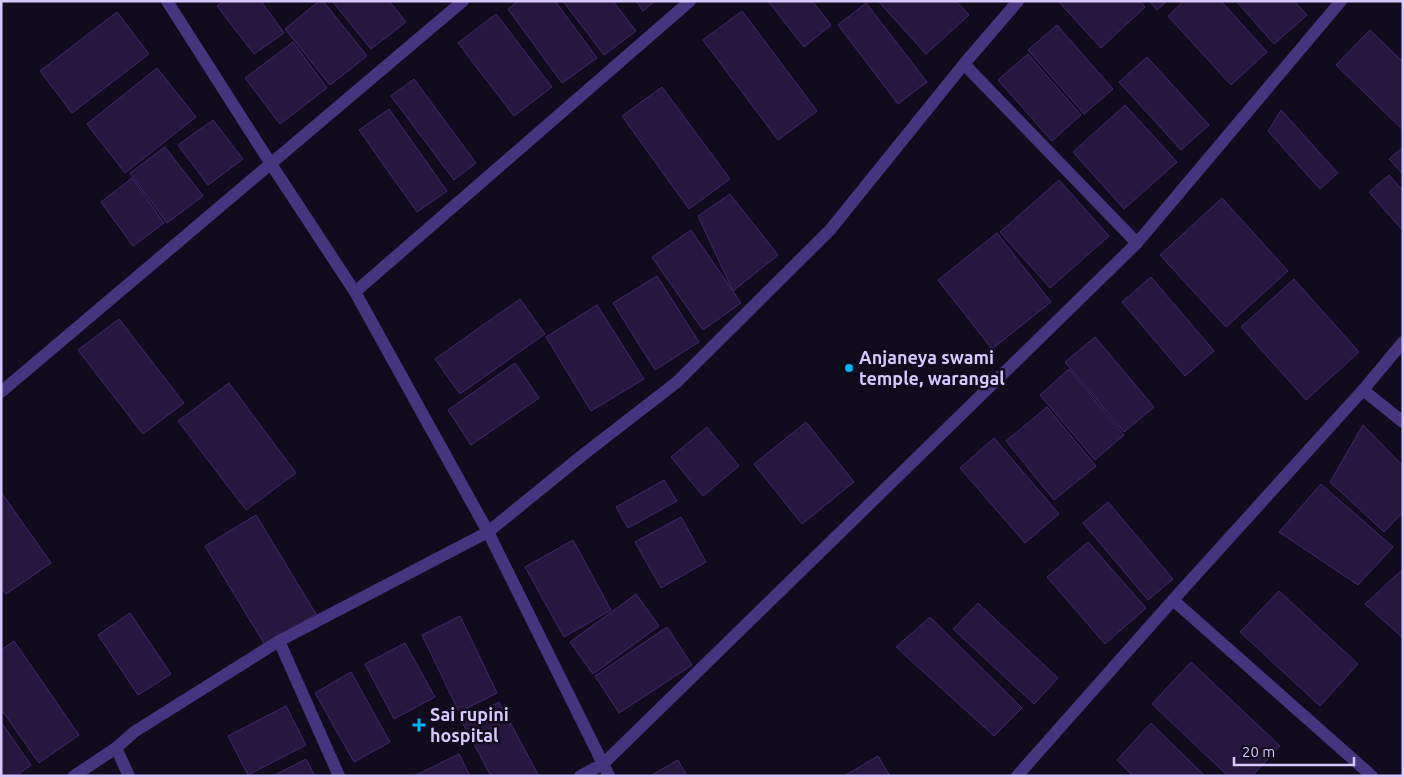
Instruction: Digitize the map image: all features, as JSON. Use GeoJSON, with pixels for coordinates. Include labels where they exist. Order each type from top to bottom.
{"type":"FeatureCollection","features":[{"type":"Feature","properties":{"kind":"street"},"geometry":{"type":"LineString","coordinates":[[167,1],[355,292],[488,532],[606,770]]}},
{"type":"Feature","properties":{"kind":"street"},"geometry":{"type":"LineString","coordinates":[[1,392],[463,1]]}},
{"type":"Feature","properties":{"kind":"street"},"geometry":{"type":"LineString","coordinates":[[355,292],[690,1]]}},
{"type":"Feature","properties":{"kind":"street"},"geometry":{"type":"LineString","coordinates":[[74,776],[116,748],[134,732],[279,641],[488,532],[677,382],[830,230],[964,64],[1018,1]]}},
{"type":"Feature","properties":{"kind":"street"},"geometry":{"type":"LineString","coordinates":[[580,776],[606,770],[1136,243],[1341,1]]}},
{"type":"Feature","properties":{"kind":"street"},"geometry":{"type":"LineString","coordinates":[[964,64],[1136,243]]}},
{"type":"Feature","properties":{"kind":"street"},"geometry":{"type":"LineString","coordinates":[[1017,776],[1363,390],[1403,342]]}},
{"type":"Feature","properties":{"kind":"street"},"geometry":{"type":"LineString","coordinates":[[1363,390],[1403,422]]}},
{"type":"Feature","properties":{"kind":"street"},"geometry":{"type":"LineString","coordinates":[[1173,600],[1372,776]]}},
{"type":"Feature","properties":{"kind":"street"},"geometry":{"type":"LineString","coordinates":[[279,641],[339,776]]}},
{"type":"Feature","properties":{"kind":"street"},"geometry":{"type":"LineString","coordinates":[[116,748],[129,776]]}},
{"type":"Feature","properties":{"kind":"building"},"geometry":{"type":"Polygon","coordinates":[[[224,1],[261,1],[284,33],[254,54],[217,6],[224,1]]]}},
{"type":"Feature","properties":{"kind":"building"},"geometry":{"type":"Polygon","coordinates":[[[319,1],[323,1],[367,56],[330,85],[285,29],[319,1]]]}},
{"type":"Feature","properties":{"kind":"building"},"geometry":{"type":"Polygon","coordinates":[[[332,1],[389,1],[406,22],[371,49],[332,1]]]}},
{"type":"Feature","properties":{"kind":"building"},"geometry":{"type":"Polygon","coordinates":[[[518,1],[555,1],[597,58],[562,83],[508,9],[518,1]]]}},
{"type":"Feature","properties":{"kind":"building"},"geometry":{"type":"Polygon","coordinates":[[[563,1],[613,1],[636,31],[604,55],[563,1]]]}},
{"type":"Feature","properties":{"kind":"building"},"geometry":{"type":"Polygon","coordinates":[[[636,1],[655,1],[643,11],[636,1]]]}},
{"type":"Feature","properties":{"kind":"building"},"geometry":{"type":"Polygon","coordinates":[[[768,1],[812,1],[831,25],[804,47],[768,1]]]}},
{"type":"Feature","properties":{"kind":"building"},"geometry":{"type":"Polygon","coordinates":[[[878,1],[956,1],[969,15],[926,54],[878,1]]]}},
{"type":"Feature","properties":{"kind":"building"},"geometry":{"type":"Polygon","coordinates":[[[1058,1],[1140,1],[1145,7],[1101,48],[1058,1]]]}},
{"type":"Feature","properties":{"kind":"building"},"geometry":{"type":"Polygon","coordinates":[[[1149,1],[1167,1],[1157,10],[1149,1]]]}},
{"type":"Feature","properties":{"kind":"building"},"geometry":{"type":"Polygon","coordinates":[[[1184,1],[1221,1],[1267,52],[1231,85],[1168,16],[1184,1]]]}},
{"type":"Feature","properties":{"kind":"building"},"geometry":{"type":"Polygon","coordinates":[[[1236,1],[1294,1],[1307,15],[1274,44],[1236,1]]]}},
{"type":"Feature","properties":{"kind":"building"},"geometry":{"type":"Polygon","coordinates":[[[866,3],[927,82],[898,104],[838,25],[866,3]]]}},
{"type":"Feature","properties":{"kind":"building"},"geometry":{"type":"Polygon","coordinates":[[[742,11],[817,111],[778,140],[703,40],[742,11]]]}},
{"type":"Feature","properties":{"kind":"building"},"geometry":{"type":"Polygon","coordinates":[[[117,12],[149,54],[72,113],[40,71],[117,12]]]}},
{"type":"Feature","properties":{"kind":"building"},"geometry":{"type":"Polygon","coordinates":[[[496,14],[552,87],[514,116],[458,43],[496,14]]]}},
{"type":"Feature","properties":{"kind":"building"},"geometry":{"type":"Polygon","coordinates":[[[1057,25],[1113,89],[1084,114],[1028,50],[1057,25]]]}},
{"type":"Feature","properties":{"kind":"building"},"geometry":{"type":"Polygon","coordinates":[[[1370,30],[1403,62],[1403,130],[1336,65],[1370,30]]]}},
{"type":"Feature","properties":{"kind":"building"},"geometry":{"type":"Polygon","coordinates":[[[293,42],[327,88],[280,124],[245,78],[293,42]]]}},
{"type":"Feature","properties":{"kind":"building"},"geometry":{"type":"Polygon","coordinates":[[[1028,54],[1081,115],[1052,141],[998,80],[1028,54]]]}},
{"type":"Feature","properties":{"kind":"building"},"geometry":{"type":"Polygon","coordinates":[[[1147,57],[1209,125],[1181,150],[1119,82],[1147,57]]]}},
{"type":"Feature","properties":{"kind":"building"},"geometry":{"type":"Polygon","coordinates":[[[157,68],[196,117],[125,173],[87,124],[157,68]]]}},
{"type":"Feature","properties":{"kind":"building"},"geometry":{"type":"Polygon","coordinates":[[[414,79],[476,163],[454,180],[391,96],[414,79]]]}},
{"type":"Feature","properties":{"kind":"building"},"geometry":{"type":"Polygon","coordinates":[[[662,87],[730,179],[689,209],[622,116],[662,87]]]}},
{"type":"Feature","properties":{"kind":"building"},"geometry":{"type":"Polygon","coordinates":[[[1125,105],[1177,162],[1124,209],[1073,152],[1125,105]]]}},
{"type":"Feature","properties":{"kind":"building"},"geometry":{"type":"Polygon","coordinates":[[[389,109],[447,191],[417,212],[359,130],[389,109]]]}},
{"type":"Feature","properties":{"kind":"building"},"geometry":{"type":"Polygon","coordinates":[[[1281,110],[1338,173],[1320,189],[1268,131],[1281,110]]]}},
{"type":"Feature","properties":{"kind":"building"},"geometry":{"type":"Polygon","coordinates":[[[213,120],[243,159],[208,185],[178,145],[213,120]]]}},
{"type":"Feature","properties":{"kind":"building"},"geometry":{"type":"Polygon","coordinates":[[[165,147],[203,196],[167,223],[130,173],[165,147]]]}},
{"type":"Feature","properties":{"kind":"building"},"geometry":{"type":"Polygon","coordinates":[[[1403,147],[1403,174],[1389,159],[1403,147]]]}},
{"type":"Feature","properties":{"kind":"building"},"geometry":{"type":"Polygon","coordinates":[[[1389,175],[1403,191],[1403,231],[1369,192],[1389,175]]]}},
{"type":"Feature","properties":{"kind":"building"},"geometry":{"type":"Polygon","coordinates":[[[132,178],[164,223],[133,246],[101,202],[132,178]]]}},
{"type":"Feature","properties":{"kind":"building"},"geometry":{"type":"Polygon","coordinates":[[[1059,180],[1109,236],[1050,288],[1000,232],[1059,180]]]}},
{"type":"Feature","properties":{"kind":"building"},"geometry":{"type":"Polygon","coordinates":[[[730,194],[778,255],[733,291],[698,216],[730,194]]]}},
{"type":"Feature","properties":{"kind":"building"},"geometry":{"type":"Polygon","coordinates":[[[1222,198],[1288,271],[1226,327],[1160,255],[1222,198]]]}},
{"type":"Feature","properties":{"kind":"building"},"geometry":{"type":"Polygon","coordinates":[[[691,230],[741,303],[703,330],[652,257],[691,230]]]}},
{"type":"Feature","properties":{"kind":"building"},"geometry":{"type":"Polygon","coordinates":[[[997,233],[1051,302],[992,349],[938,280],[997,233]]]}},
{"type":"Feature","properties":{"kind":"building"},"geometry":{"type":"Polygon","coordinates":[[[657,276],[699,342],[655,370],[613,303],[657,276]]]}},
{"type":"Feature","properties":{"kind":"building"},"geometry":{"type":"Polygon","coordinates":[[[1151,277],[1214,351],[1185,376],[1122,302],[1151,277]]]}},
{"type":"Feature","properties":{"kind":"building"},"geometry":{"type":"Polygon","coordinates":[[[1294,279],[1359,352],[1306,400],[1241,327],[1294,279]]]}},
{"type":"Feature","properties":{"kind":"building"},"geometry":{"type":"Polygon","coordinates":[[[520,299],[545,334],[460,394],[435,359],[520,299]]]}},
{"type":"Feature","properties":{"kind":"building"},"geometry":{"type":"Polygon","coordinates":[[[597,305],[644,379],[591,411],[546,337],[597,305]]]}},
{"type":"Feature","properties":{"kind":"building"},"geometry":{"type":"Polygon","coordinates":[[[119,319],[184,403],[143,434],[78,350],[119,319]]]}},
{"type":"Feature","properties":{"kind":"building"},"geometry":{"type":"Polygon","coordinates":[[[1095,337],[1154,407],[1124,432],[1065,362],[1095,337]]]}},
{"type":"Feature","properties":{"kind":"building"},"geometry":{"type":"Polygon","coordinates":[[[515,363],[539,398],[471,445],[448,410],[515,363]]]}},
{"type":"Feature","properties":{"kind":"building"},"geometry":{"type":"Polygon","coordinates":[[[1069,369],[1124,435],[1095,460],[1040,395],[1069,369]]]}},
{"type":"Feature","properties":{"kind":"building"},"geometry":{"type":"Polygon","coordinates":[[[229,383],[296,473],[246,510],[178,421],[229,383]]]}},
{"type":"Feature","properties":{"kind":"building"},"geometry":{"type":"Polygon","coordinates":[[[1047,407],[1096,466],[1054,500],[1006,441],[1047,407]]]}},
{"type":"Feature","properties":{"kind":"building"},"geometry":{"type":"Polygon","coordinates":[[[806,422],[854,482],[802,524],[754,464],[806,422]]]}},
{"type":"Feature","properties":{"kind":"building"},"geometry":{"type":"Polygon","coordinates":[[[1363,425],[1403,466],[1403,512],[1384,532],[1330,482],[1363,425]]]}},
{"type":"Feature","properties":{"kind":"building"},"geometry":{"type":"Polygon","coordinates":[[[707,427],[739,466],[703,496],[671,457],[707,427]]]}},
{"type":"Feature","properties":{"kind":"building"},"geometry":{"type":"Polygon","coordinates":[[[994,438],[1059,514],[1025,543],[960,468],[994,438]]]}},
{"type":"Feature","properties":{"kind":"building"},"geometry":{"type":"Polygon","coordinates":[[[664,480],[677,501],[628,528],[616,507],[664,480]]]}},
{"type":"Feature","properties":{"kind":"building"},"geometry":{"type":"Polygon","coordinates":[[[1321,484],[1393,547],[1358,585],[1279,532],[1321,484]]]}},
{"type":"Feature","properties":{"kind":"building"},"geometry":{"type":"Polygon","coordinates":[[[1,492],[51,563],[6,594],[1,588],[1,492]]]}},
{"type":"Feature","properties":{"kind":"building"},"geometry":{"type":"Polygon","coordinates":[[[1108,502],[1173,579],[1148,600],[1083,523],[1108,502]]]}},
{"type":"Feature","properties":{"kind":"building"},"geometry":{"type":"Polygon","coordinates":[[[256,515],[316,614],[265,645],[205,546],[256,515]]]}},
{"type":"Feature","properties":{"kind":"building"},"geometry":{"type":"Polygon","coordinates":[[[681,517],[706,562],[661,588],[635,542],[681,517]]]}},
{"type":"Feature","properties":{"kind":"building"},"geometry":{"type":"Polygon","coordinates":[[[573,540],[611,610],[564,637],[525,567],[573,540]]]}},
{"type":"Feature","properties":{"kind":"building"},"geometry":{"type":"Polygon","coordinates":[[[1088,542],[1146,608],[1105,644],[1047,577],[1088,542]]]}},
{"type":"Feature","properties":{"kind":"building"},"geometry":{"type":"Polygon","coordinates":[[[1403,569],[1403,638],[1365,604],[1403,569]]]}},
{"type":"Feature","properties":{"kind":"building"},"geometry":{"type":"Polygon","coordinates":[[[1279,591],[1358,664],[1320,706],[1240,632],[1279,591]]]}},
{"type":"Feature","properties":{"kind":"building"},"geometry":{"type":"Polygon","coordinates":[[[636,594],[659,626],[593,674],[570,642],[636,594]]]}},
{"type":"Feature","properties":{"kind":"building"},"geometry":{"type":"Polygon","coordinates":[[[978,603],[1058,678],[1034,704],[953,629],[978,603]]]}},
{"type":"Feature","properties":{"kind":"building"},"geometry":{"type":"Polygon","coordinates":[[[130,613],[171,674],[138,695],[98,635],[130,613]]]}},
{"type":"Feature","properties":{"kind":"building"},"geometry":{"type":"Polygon","coordinates":[[[460,616],[497,693],[459,712],[422,635],[460,616]]]}},
{"type":"Feature","properties":{"kind":"building"},"geometry":{"type":"Polygon","coordinates":[[[930,617],[1022,708],[994,736],[896,647],[930,617]]]}},
{"type":"Feature","properties":{"kind":"building"},"geometry":{"type":"Polygon","coordinates":[[[667,627],[692,665],[619,713],[595,676],[667,627]]]}},
{"type":"Feature","properties":{"kind":"building"},"geometry":{"type":"Polygon","coordinates":[[[14,641],[79,735],[39,763],[1,709],[1,650],[14,641]]]}},
{"type":"Feature","properties":{"kind":"building"},"geometry":{"type":"Polygon","coordinates":[[[405,643],[435,697],[394,719],[365,664],[405,643]]]}},
{"type":"Feature","properties":{"kind":"building"},"geometry":{"type":"Polygon","coordinates":[[[1191,662],[1280,746],[1252,776],[1228,776],[1152,704],[1191,662]]]}},
{"type":"Feature","properties":{"kind":"building"},"geometry":{"type":"Polygon","coordinates":[[[351,672],[390,742],[354,762],[315,693],[351,672]]]}},
{"type":"Feature","properties":{"kind":"building"},"geometry":{"type":"Polygon","coordinates":[[[499,702],[539,776],[491,776],[462,722],[499,702]]]}},
{"type":"Feature","properties":{"kind":"building"},"geometry":{"type":"Polygon","coordinates":[[[286,706],[306,745],[248,775],[228,736],[286,706]]]}},
{"type":"Feature","properties":{"kind":"building"},"geometry":{"type":"Polygon","coordinates":[[[1,722],[31,765],[16,776],[1,776],[1,722]]]}},
{"type":"Feature","properties":{"kind":"building"},"geometry":{"type":"Polygon","coordinates":[[[1151,723],[1205,776],[1133,776],[1117,760],[1151,723]]]}},
{"type":"Feature","properties":{"kind":"building"},"geometry":{"type":"Polygon","coordinates":[[[459,754],[470,776],[414,776],[459,754]]]}},
{"type":"Feature","properties":{"kind":"building"},"geometry":{"type":"Polygon","coordinates":[[[878,756],[890,776],[844,776],[878,756]]]}},
{"type":"Feature","properties":{"kind":"building"},"geometry":{"type":"Polygon","coordinates":[[[306,759],[315,776],[273,776],[306,759]]]}},
{"type":"Feature","properties":{"kind":"building"},"geometry":{"type":"Polygon","coordinates":[[[678,760],[687,776],[650,776],[678,760]]]}},
{"type":"Feature","properties":{"kind":"place","name":"Anjaneya swami temple, warangal"},"geometry":{"type":"Point","coordinates":[849,368]}},
{"type":"Feature","properties":{"kind":"place","name":"Sai rupini hospital"},"geometry":{"type":"Point","coordinates":[419,725]}}]}
